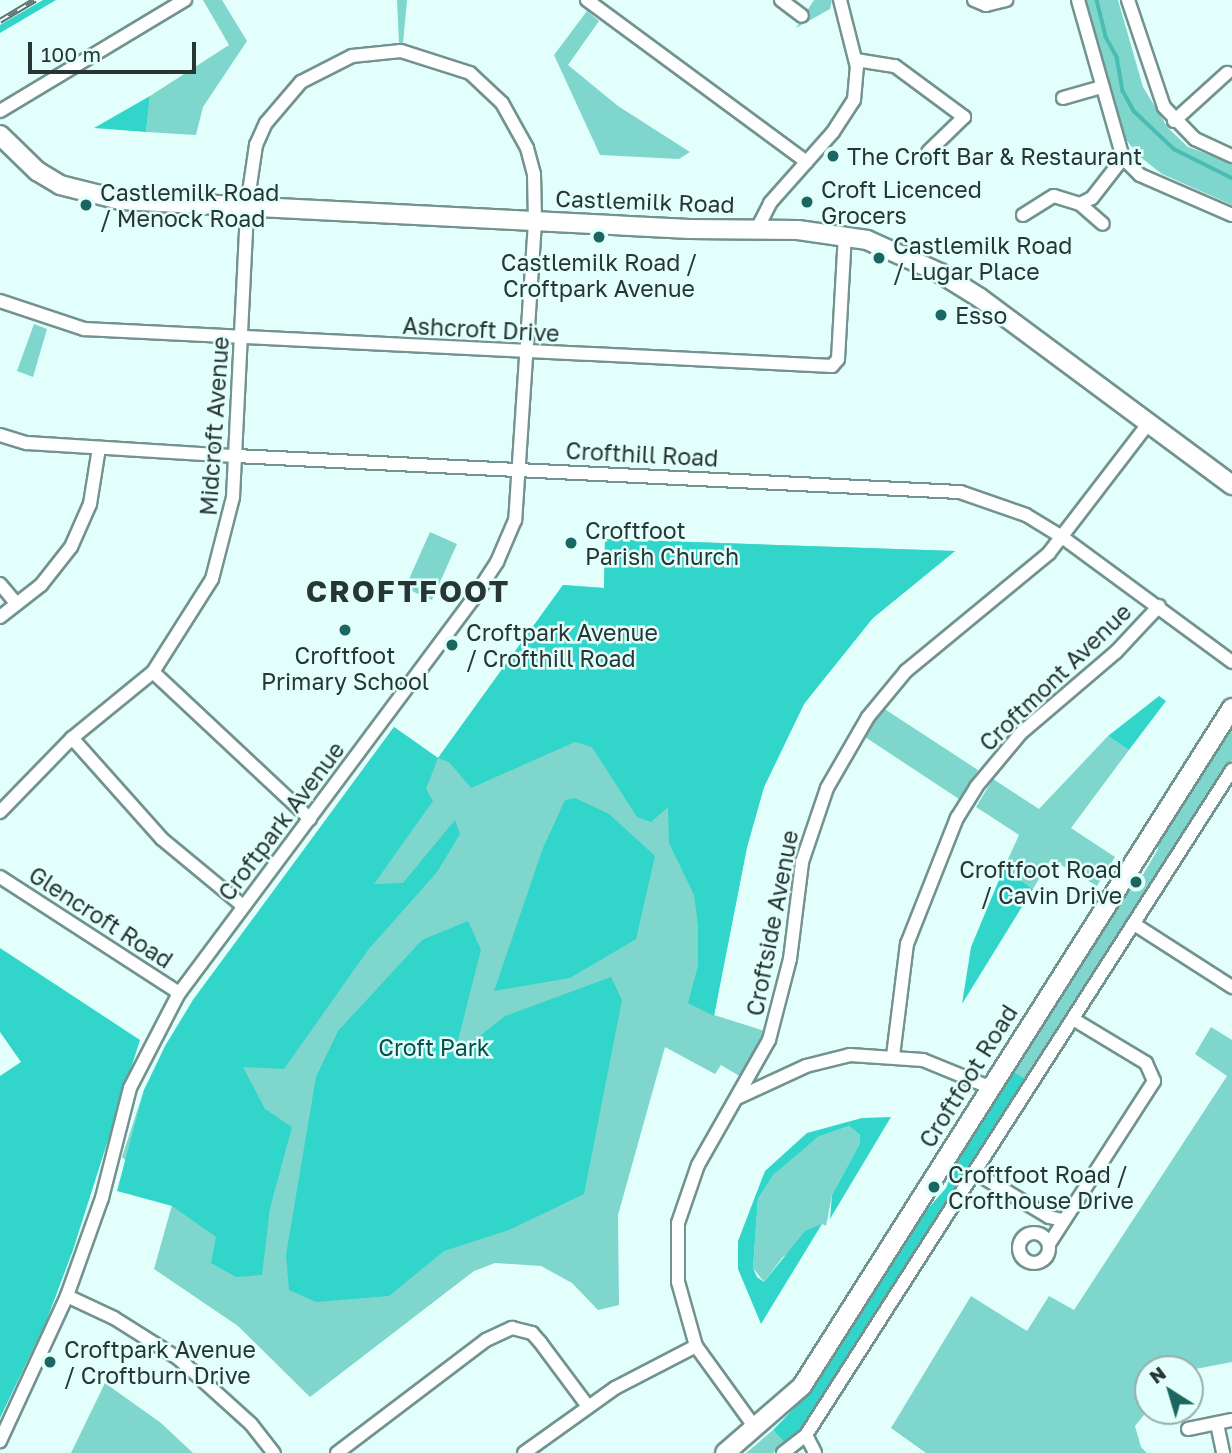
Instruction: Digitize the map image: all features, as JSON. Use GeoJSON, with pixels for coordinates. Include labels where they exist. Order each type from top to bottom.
{"type":"FeatureCollection","features":[{"type":"Feature","properties":{"kind":"street"},"geometry":{"type":"LineString","coordinates":[[0,111],[185,0]]}},
{"type":"Feature","properties":{"kind":"street"},"geometry":{"type":"LineString","coordinates":[[587,0],[807,162]]}},
{"type":"Feature","properties":{"kind":"street"},"geometry":{"type":"LineString","coordinates":[[781,0],[802,16]]}},
{"type":"Feature","properties":{"kind":"street"},"geometry":{"type":"LineString","coordinates":[[757,229],[770,204],[807,162],[854,100],[856,60],[839,0]]}},
{"type":"Feature","properties":{"kind":"street"},"geometry":{"type":"LineString","coordinates":[[974,0],[986,5],[1006,0]]}},
{"type":"Feature","properties":{"kind":"street"},"geometry":{"type":"LineString","coordinates":[[1078,0],[1123,158],[1140,175],[1232,215]]}},
{"type":"Feature","properties":{"kind":"street"},"geometry":{"type":"LineString","coordinates":[[1128,0],[1151,81],[1174,121],[1195,139],[1232,156]]}},
{"type":"Feature","properties":{"kind":"street","name":"Midcroft Avenue"},"geometry":{"type":"LineString","coordinates":[[0,813],[72,737],[153,672],[212,579],[228,528],[236,456],[247,206],[256,145],[279,104],[301,82],[352,57],[401,51],[470,73],[502,103],[527,148],[534,174],[535,222]]}},
{"type":"Feature","properties":{"kind":"street"},"geometry":{"type":"LineString","coordinates":[[856,60],[895,66],[964,117],[928,152]]}},
{"type":"Feature","properties":{"kind":"street"},"geometry":{"type":"LineString","coordinates":[[1174,121],[1227,70]]}},
{"type":"Feature","properties":{"kind":"street"},"geometry":{"type":"LineString","coordinates":[[1063,98],[1102,87]]}},
{"type":"Feature","properties":{"kind":"street","name":"Castlemilk Road"},"geometry":{"type":"LineString","coordinates":[[0,135],[37,171],[80,192],[120,200],[845,235],[901,253],[940,273],[1232,485]]}},
{"type":"Feature","properties":{"kind":"street"},"geometry":{"type":"LineString","coordinates":[[1080,204],[1092,198],[1123,158]]}},
{"type":"Feature","properties":{"kind":"street"},"geometry":{"type":"LineString","coordinates":[[1023,215],[1054,196],[1080,204],[1103,224]]}},
{"type":"Feature","properties":{"kind":"street","name":"Croftpark Avenue"},"geometry":{"type":"LineString","coordinates":[[0,1441],[67,1296],[102,1198],[130,1088],[179,993],[310,819],[496,562],[515,520],[522,470],[535,222]]}},
{"type":"Feature","properties":{"kind":"street","name":"Ashcroft Drive"},"geometry":{"type":"LineString","coordinates":[[0,301],[84,329],[832,366],[838,359],[845,235]]}},
{"type":"Feature","properties":{"kind":"street","name":"Croftside Avenue"},"geometry":{"type":"LineString","coordinates":[[756,1429],[696,1346],[678,1282],[678,1223],[698,1165],[769,1040],[782,998],[802,862],[827,788],[845,754],[906,671],[966,617],[1017,581],[1062,537],[1148,424]]}},
{"type":"Feature","properties":{"kind":"street","name":"Crofthill Road"},"geometry":{"type":"LineString","coordinates":[[0,435],[27,443],[236,456],[939,489],[1000,504],[1062,537],[1232,662]]}},
{"type":"Feature","properties":{"kind":"street"},"geometry":{"type":"LineString","coordinates":[[0,617],[41,585],[81,529],[90,504],[99,448]]}},
{"type":"Feature","properties":{"kind":"street"},"geometry":{"type":"LineString","coordinates":[[0,584],[16,603]]}},
{"type":"Feature","properties":{"kind":"street","name":"Croftmont Avenue"},"geometry":{"type":"LineString","coordinates":[[893,1056],[907,944],[957,818],[976,787],[1021,733],[1116,652],[1159,606]]}},
{"type":"Feature","properties":{"kind":"street"},"geometry":{"type":"LineString","coordinates":[[153,672],[310,819]]}},
{"type":"Feature","properties":{"kind":"street","name":"Croftfoot Road"},"geometry":{"type":"LineString","coordinates":[[725,1453],[756,1429],[802,1386],[989,1087],[1232,708]]}},
{"type":"Feature","properties":{"kind":"street"},"geometry":{"type":"LineString","coordinates":[[72,737],[162,839],[243,906]]}},
{"type":"Feature","properties":{"kind":"street"},"geometry":{"type":"LineString","coordinates":[[783,1453],[806,1435],[1232,770]]}},
{"type":"Feature","properties":{"kind":"street","name":"Glencroft Road"},"geometry":{"type":"LineString","coordinates":[[0,877],[179,993]]}},
{"type":"Feature","properties":{"kind":"street"},"geometry":{"type":"LineString","coordinates":[[1134,924],[1232,987]]}},
{"type":"Feature","properties":{"kind":"street"},"geometry":{"type":"LineString","coordinates":[[1049,1244],[1062,1220],[1071,1214],[1154,1081],[1146,1063],[1073,1019]]}},
{"type":"Feature","properties":{"kind":"street"},"geometry":{"type":"LineString","coordinates":[[739,1097],[829,1059],[893,1056],[950,1068],[989,1087]]}},
{"type":"Feature","properties":{"kind":"street"},"geometry":{"type":"LineString","coordinates":[[976,1173],[1049,1217],[1062,1220]]}},
{"type":"Feature","properties":{"kind":"street"},"geometry":{"type":"LineString","coordinates":[[67,1296],[114,1318],[179,1360],[251,1424],[274,1453]]}},
{"type":"Feature","properties":{"kind":"street"},"geometry":{"type":"LineString","coordinates":[[337,1453],[486,1340],[512,1328],[532,1334],[540,1342],[587,1405]]}},
{"type":"Feature","properties":{"kind":"street"},"geometry":{"type":"LineString","coordinates":[[524,1453],[587,1405],[696,1346]]}},
{"type":"Feature","properties":{"kind":"street"},"geometry":{"type":"LineString","coordinates":[[1188,1429],[1232,1420]]}},
{"type":"Feature","properties":{"kind":"street"},"geometry":{"type":"LineString","coordinates":[[1217,1424],[1223,1453]]}},
{"type":"Feature","properties":{"kind":"street"},"geometry":{"type":"LineString","coordinates":[[806,1435],[815,1453]]}},
{"type":"Feature","properties":{"kind":"green space"},"geometry":{"type":"Polygon","coordinates":[[[43,0],[56,0],[0,33],[0,25],[43,0]]]}},
{"type":"Feature","properties":{"kind":"green space"},"geometry":{"type":"Polygon","coordinates":[[[203,0],[222,0],[247,41],[203,107],[196,135],[146,132],[150,96],[229,45],[203,0]]]}},
{"type":"Feature","properties":{"kind":"green space"},"geometry":{"type":"Polygon","coordinates":[[[397,0],[407,0],[403,43],[399,43],[397,0]]]}},
{"type":"Feature","properties":{"kind":"green space"},"geometry":{"type":"Polygon","coordinates":[[[814,0],[832,0],[830,9],[796,28],[814,0]]]}},
{"type":"Feature","properties":{"kind":"green space"},"geometry":{"type":"Polygon","coordinates":[[[1086,0],[1118,0],[1143,87],[1168,128],[1188,147],[1232,163],[1232,205],[1162,174],[1139,156],[1120,132],[1086,0]]]}},
{"type":"Feature","properties":{"kind":"green space"},"geometry":{"type":"Polygon","coordinates":[[[587,11],[599,21],[568,65],[618,106],[690,152],[679,159],[600,155],[554,55],[587,11]]]}},
{"type":"Feature","properties":{"kind":"green space"},"geometry":{"type":"Polygon","coordinates":[[[150,96],[146,132],[94,128],[150,96]]]}},
{"type":"Feature","properties":{"kind":"green space"},"geometry":{"type":"Polygon","coordinates":[[[34,324],[47,329],[33,377],[17,371],[34,324]]]}},
{"type":"Feature","properties":{"kind":"green space"},"geometry":{"type":"Polygon","coordinates":[[[430,532],[457,544],[432,600],[405,588],[430,532]]]}},
{"type":"Feature","properties":{"kind":"green space","name":"Croft Park"},"geometry":{"type":"Polygon","coordinates":[[[605,539],[955,551],[873,618],[835,661],[804,704],[764,787],[747,847],[714,1015],[765,1031],[741,1077],[721,1065],[715,1074],[665,1047],[618,1215],[619,1305],[598,1310],[572,1283],[541,1266],[495,1263],[474,1271],[310,1397],[238,1326],[154,1269],[172,1205],[122,1157],[144,1090],[193,1000],[394,727],[438,758],[563,585],[604,588],[605,539]]]}},
{"type":"Feature","properties":{"kind":"green space"},"geometry":{"type":"Polygon","coordinates":[[[605,539],[955,551],[873,618],[804,704],[764,787],[747,847],[714,1016],[688,1003],[698,966],[698,925],[694,895],[669,843],[668,807],[651,822],[637,817],[592,747],[575,742],[471,788],[449,762],[438,758],[563,585],[604,588],[605,539]]]}},
{"type":"Feature","properties":{"kind":"green space"},"geometry":{"type":"Polygon","coordinates":[[[1159,696],[1166,701],[1129,750],[1108,736],[1159,696]]]}},
{"type":"Feature","properties":{"kind":"green space"},"geometry":{"type":"Polygon","coordinates":[[[883,708],[978,770],[959,799],[865,737],[883,708]]]}},
{"type":"Feature","properties":{"kind":"green space"},"geometry":{"type":"Polygon","coordinates":[[[1232,716],[1232,760],[1028,1080],[1012,1071],[1114,907],[1144,873],[1158,849],[1153,839],[1232,716]]]}},
{"type":"Feature","properties":{"kind":"green space"},"geometry":{"type":"Polygon","coordinates":[[[394,727],[438,758],[426,789],[433,801],[374,884],[403,883],[455,820],[460,834],[437,872],[368,950],[284,1069],[243,1067],[265,1109],[292,1127],[270,1208],[262,1275],[236,1277],[211,1263],[216,1237],[172,1206],[117,1191],[144,1090],[165,1046],[193,1000],[394,727]]]}},
{"type":"Feature","properties":{"kind":"green space"},"geometry":{"type":"Polygon","coordinates":[[[1108,736],[1129,750],[1071,828],[1115,857],[1097,886],[1051,859],[1033,889],[1004,868],[1019,835],[976,807],[993,779],[1039,809],[1108,736]]]}},
{"type":"Feature","properties":{"kind":"green space"},"geometry":{"type":"Polygon","coordinates":[[[575,798],[609,814],[655,856],[636,939],[570,978],[494,991],[543,848],[565,800],[575,798]]]}},
{"type":"Feature","properties":{"kind":"green space"},"geometry":{"type":"Polygon","coordinates":[[[1004,868],[1033,889],[962,1004],[971,947],[1004,868]]]}},
{"type":"Feature","properties":{"kind":"green space"},"geometry":{"type":"Polygon","coordinates":[[[468,921],[481,950],[457,1044],[466,1047],[505,1016],[611,977],[622,1000],[584,1194],[509,1230],[444,1251],[389,1296],[316,1302],[289,1290],[286,1255],[316,1077],[338,1031],[422,940],[468,921]]]}},
{"type":"Feature","properties":{"kind":"green space"},"geometry":{"type":"Polygon","coordinates":[[[0,948],[140,1040],[73,1250],[46,1322],[0,1418],[0,1076],[21,1062],[0,1032],[0,948]]]}},
{"type":"Feature","properties":{"kind":"green space"},"geometry":{"type":"Polygon","coordinates":[[[1211,1027],[1232,1040],[1232,1362],[1204,1367],[1204,1355],[1134,1355],[1134,1425],[1141,1447],[1147,1453],[926,1453],[891,1428],[971,1296],[1027,1331],[1049,1296],[1074,1310],[1227,1076],[1195,1054],[1211,1027]]]}},
{"type":"Feature","properties":{"kind":"green space"},"geometry":{"type":"Polygon","coordinates":[[[1012,1071],[1028,1080],[803,1429],[785,1443],[773,1430],[809,1393],[919,1219],[946,1188],[959,1156],[1012,1071]]]}},
{"type":"Feature","properties":{"kind":"green space"},"geometry":{"type":"Polygon","coordinates":[[[891,1117],[830,1219],[832,1195],[860,1143],[860,1135],[849,1126],[818,1137],[774,1174],[758,1199],[753,1268],[757,1277],[764,1282],[805,1231],[822,1224],[761,1324],[738,1269],[738,1241],[765,1171],[807,1133],[862,1118],[891,1117]]]}},
{"type":"Feature","properties":{"kind":"green space"},"geometry":{"type":"Polygon","coordinates":[[[849,1126],[860,1135],[860,1143],[832,1195],[826,1226],[822,1224],[782,1258],[764,1282],[753,1268],[758,1199],[774,1174],[792,1157],[818,1137],[849,1126]]]}},
{"type":"Feature","properties":{"kind":"green space"},"geometry":{"type":"Polygon","coordinates":[[[105,1383],[161,1423],[193,1453],[71,1453],[105,1383]]]}},
{"type":"Feature","properties":{"kind":"green space"},"geometry":{"type":"Polygon","coordinates":[[[773,1430],[785,1443],[773,1453],[746,1453],[773,1430]]]}},
{"type":"Feature","properties":{"kind":"waterway"},"geometry":{"type":"LineString","coordinates":[[1097,0],[1106,37],[1117,57],[1123,91],[1134,111],[1174,149],[1232,178]]}},
{"type":"Feature","properties":{"kind":"railway"},"geometry":{"type":"LineString","coordinates":[[0,21],[35,0]]}},
{"type":"Feature","properties":{"kind":"place","name":"The Croft Bar & Restaurant"},"geometry":{"type":"Point","coordinates":[833,156]}},
{"type":"Feature","properties":{"kind":"place","name":"Croft Licenced Grocers"},"geometry":{"type":"Point","coordinates":[807,202]}},
{"type":"Feature","properties":{"kind":"place","name":"Castlemilk Road / Menock Road"},"geometry":{"type":"Point","coordinates":[86,205]}},
{"type":"Feature","properties":{"kind":"place","name":"Castlemilk Road / Croftpark Avenue"},"geometry":{"type":"Point","coordinates":[599,237]}},
{"type":"Feature","properties":{"kind":"place","name":"Castlemilk Road / Lugar Place"},"geometry":{"type":"Point","coordinates":[879,258]}},
{"type":"Feature","properties":{"kind":"place","name":"Esso"},"geometry":{"type":"Point","coordinates":[941,315]}},
{"type":"Feature","properties":{"kind":"place","name":"Croftfoot Parish Church"},"geometry":{"type":"Point","coordinates":[571,543]}},
{"type":"Feature","properties":{"kind":"place","name":"Croftfoot Primary School"},"geometry":{"type":"Point","coordinates":[345,630]}},
{"type":"Feature","properties":{"kind":"place","name":"Croftpark Avenue / Crofthill Road"},"geometry":{"type":"Point","coordinates":[452,645]}},
{"type":"Feature","properties":{"kind":"place","name":"Croftfoot Road / Cavin Drive"},"geometry":{"type":"Point","coordinates":[1136,882]}},
{"type":"Feature","properties":{"kind":"place","name":"Croftfoot Road / Crofthouse Drive"},"geometry":{"type":"Point","coordinates":[934,1187]}},
{"type":"Feature","properties":{"kind":"place","name":"Croftpark Avenue / Croftburn Drive"},"geometry":{"type":"Point","coordinates":[50,1362]}},
{"type":"Feature","properties":{"kind":"district","name":"CROFTFOOT"},"geometry":{"type":"Point","coordinates":[408,591]}}]}
